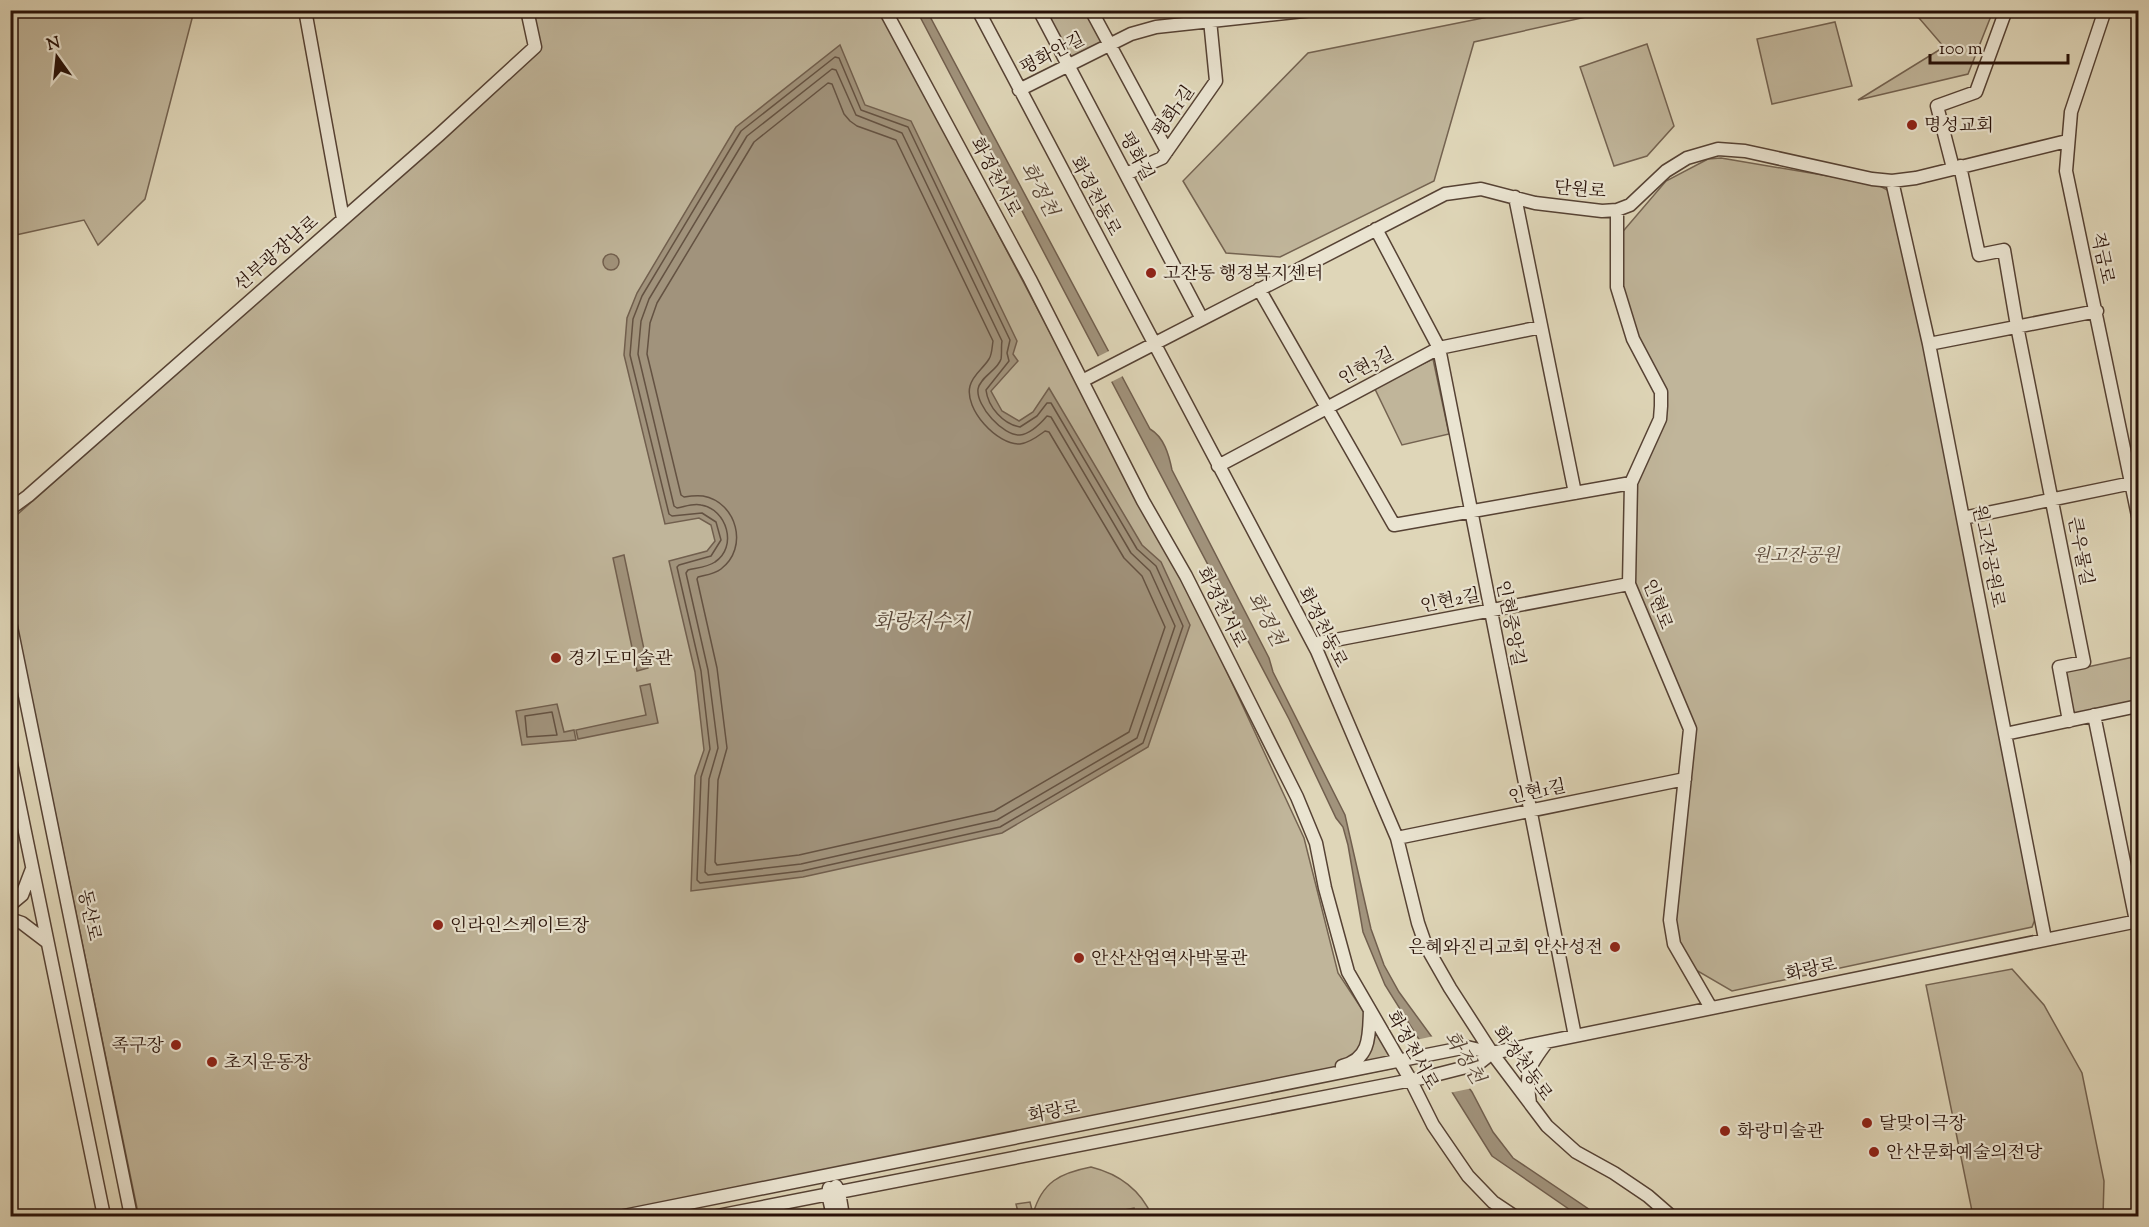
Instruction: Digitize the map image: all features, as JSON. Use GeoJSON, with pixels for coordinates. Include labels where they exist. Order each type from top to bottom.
{"type":"FeatureCollection","features":[{"type":"Feature","properties":{"kind":"street"},"geometry":{"type":"LineString","coordinates":[[304,10],[343,219]]}},
{"type":"Feature","properties":{"kind":"street","name":"선부광장남로"},"geometry":{"type":"LineString","coordinates":[[10,509],[28,496],[535,48],[527,10]]}},
{"type":"Feature","properties":{"kind":"street","name":"화정천서로"},"geometry":{"type":"LineString","coordinates":[[885,10],[1086,379],[1143,501],[1186,576],[1297,797],[1316,843],[1325,888],[1348,972],[1410,1079],[1433,1125],[1468,1176],[1493,1202],[1514,1216]]}},
{"type":"Feature","properties":{"kind":"street","name":"화정천동로"},"geometry":{"type":"LineString","coordinates":[[978,10],[1314,644],[1397,838],[1426,946],[1450,988],[1492,1053],[1547,1126],[1576,1152],[1614,1173],[1648,1196],[1671,1216]]}},
{"type":"Feature","properties":{"kind":"street","name":"평화길"},"geometry":{"type":"LineString","coordinates":[[1039,10],[1202,319]]}},
{"type":"Feature","properties":{"kind":"street"},"geometry":{"type":"LineString","coordinates":[[1091,10],[1167,152]]}},
{"type":"Feature","properties":{"kind":"street","name":"평화안길"},"geometry":{"type":"LineString","coordinates":[[1019,90],[1131,34],[1156,27],[1210,16],[1313,10]]}},
{"type":"Feature","properties":{"kind":"street"},"geometry":{"type":"LineString","coordinates":[[1957,167],[1937,106],[1976,92],[2006,10]]}},
{"type":"Feature","properties":{"kind":"street","name":"적금로"},"geometry":{"type":"LineString","coordinates":[[2105,10],[2071,112],[2066,171],[2139,516]]}},
{"type":"Feature","properties":{"kind":"street","name":"평화1길"},"geometry":{"type":"LineString","coordinates":[[1126,174],[1162,158],[1216,81],[1210,16]]}},
{"type":"Feature","properties":{"kind":"street","name":"단원로"},"geometry":{"type":"LineString","coordinates":[[1086,379],[1445,194],[1481,189],[1557,206],[1602,211],[1617,210],[1630,205],[1666,171],[1687,158],[1718,149],[1745,151],[1852,175],[1892,181],[1916,178],[2067,141]]}},
{"type":"Feature","properties":{"kind":"street","name":"큰우물길"},"geometry":{"type":"LineString","coordinates":[[1957,167],[1979,255],[2004,250],[2084,662],[2059,667],[2069,721]]}},
{"type":"Feature","properties":{"kind":"street","name":"원고잔공원로"},"geometry":{"type":"LineString","coordinates":[[1892,181],[1929,344],[2045,939]]}},
{"type":"Feature","properties":{"kind":"street"},"geometry":{"type":"LineString","coordinates":[[1515,197],[1575,493]]}},
{"type":"Feature","properties":{"kind":"street","name":"인현로"},"geometry":{"type":"LineString","coordinates":[[1617,210],[1617,287],[1633,339],[1661,392],[1660,420],[1630,483],[1629,584],[1690,729],[1670,920],[1674,944],[1711,1008]]}},
{"type":"Feature","properties":{"kind":"street","name":"인현중앙길"},"geometry":{"type":"LineString","coordinates":[[1376,229],[1439,348],[1575,1036]]}},
{"type":"Feature","properties":{"kind":"street"},"geometry":{"type":"LineString","coordinates":[[1259,290],[1394,525],[1630,483]]}},
{"type":"Feature","properties":{"kind":"street"},"geometry":{"type":"LineString","coordinates":[[1929,344],[2097,311]]}},
{"type":"Feature","properties":{"kind":"street","name":"인현3길"},"geometry":{"type":"LineString","coordinates":[[1218,466],[1439,348],[1542,327]]}},
{"type":"Feature","properties":{"kind":"street"},"geometry":{"type":"LineString","coordinates":[[1963,518],[2132,483]]}},
{"type":"Feature","properties":{"kind":"street","name":"인현2길"},"geometry":{"type":"LineString","coordinates":[[1314,644],[1629,584]]}},
{"type":"Feature","properties":{"kind":"street","name":"동산로"},"geometry":{"type":"LineString","coordinates":[[10,622],[131,1216]]}},
{"type":"Feature","properties":{"kind":"street"},"geometry":{"type":"LineString","coordinates":[[2005,734],[2139,706]]}},
{"type":"Feature","properties":{"kind":"street"},"geometry":{"type":"LineString","coordinates":[[2094,716],[2137,921]]}},
{"type":"Feature","properties":{"kind":"street"},"geometry":{"type":"LineString","coordinates":[[10,759],[104,1216]]}},
{"type":"Feature","properties":{"kind":"street","name":"인현1길"},"geometry":{"type":"LineString","coordinates":[[1397,838],[1685,779]]}},
{"type":"Feature","properties":{"kind":"street"},"geometry":{"type":"LineString","coordinates":[[10,905],[22,895],[32,868]]}},
{"type":"Feature","properties":{"kind":"street"},"geometry":{"type":"LineString","coordinates":[[10,919],[22,923],[47,942]]}},
{"type":"Feature","properties":{"kind":"street","name":"화랑로"},"geometry":{"type":"LineString","coordinates":[[624,1216],[1467,1047],[1492,1053],[2137,921]]}},
{"type":"Feature","properties":{"kind":"street"},"geometry":{"type":"LineString","coordinates":[[1315,1077],[1361,1058],[1368,1041],[1370,1009]]}},
{"type":"Feature","properties":{"kind":"street"},"geometry":{"type":"LineString","coordinates":[[1531,1104],[1527,1080],[1533,1060],[1547,1042]]}},
{"type":"Feature","properties":{"kind":"street","name":"화랑로"},"geometry":{"type":"LineString","coordinates":[[717,1216],[1427,1077],[1478,1064],[1492,1053]]}},
{"type":"Feature","properties":{"kind":"street"},"geometry":{"type":"LineString","coordinates":[[830,1175],[833,1216]]}},
{"type":"Feature","properties":{"kind":"street"},"geometry":{"type":"LineString","coordinates":[[833,1193],[843,1216]]}},
{"type":"Feature","properties":{"kind":"street"},"geometry":{"type":"LineString","coordinates":[[128,1201],[135,1216]]}},
{"type":"Feature","properties":{"kind":"green space"},"geometry":{"type":"Polygon","coordinates":[[[10,11],[194,11],[145,199],[98,245],[84,220],[11,236],[10,11]]]}},
{"type":"Feature","properties":{"kind":"green space"},"geometry":{"type":"Polygon","coordinates":[[[533,11],[880,11],[1207,629],[1304,838],[1338,973],[1400,1067],[635,1216],[140,1216],[11,599],[10,521],[540,51],[533,11]]]}},
{"type":"Feature","properties":{"kind":"green space"},"geometry":{"type":"Polygon","coordinates":[[[1045,11],[1087,11],[1104,42],[1071,59],[1045,11]]]}},
{"type":"Feature","properties":{"kind":"green space"},"geometry":{"type":"Polygon","coordinates":[[[1518,11],[1613,11],[1474,42],[1434,181],[1280,257],[1226,253],[1183,181],[1308,53],[1518,11]]]}},
{"type":"Feature","properties":{"kind":"green space"},"geometry":{"type":"Polygon","coordinates":[[[1913,11],[1993,11],[1968,74],[1858,100],[1944,47],[1913,11]]]}},
{"type":"Feature","properties":{"kind":"green space"},"geometry":{"type":"Polygon","coordinates":[[[1835,22],[1852,86],[1772,104],[1757,39],[1835,22]]]}},
{"type":"Feature","properties":{"kind":"green space"},"geometry":{"type":"Polygon","coordinates":[[[1647,44],[1674,126],[1647,156],[1614,166],[1580,67],[1647,44]]]}},
{"type":"Feature","properties":{"kind":"green space","name":"원고잔공원"},"geometry":{"type":"Polygon","coordinates":[[[1721,158],[1876,184],[1897,195],[2037,914],[2032,927],[1732,991],[1689,966],[1666,928],[1686,732],[1630,595],[1628,484],[1658,423],[1659,392],[1626,337],[1619,236],[1666,181],[1708,159],[1721,158]]]}},
{"type":"Feature","properties":{"kind":"green space"},"geometry":{"type":"Polygon","coordinates":[[[1433,359],[1449,434],[1402,445],[1374,387],[1433,359]]]}},
{"type":"Feature","properties":{"kind":"green space"},"geometry":{"type":"Polygon","coordinates":[[[2138,656],[2138,702],[2073,715],[2064,672],[2138,656]]]}},
{"type":"Feature","properties":{"kind":"green space"},"geometry":{"type":"Polygon","coordinates":[[[2012,969],[2044,1005],[2082,1073],[2104,1181],[2103,1216],[1973,1216],[1926,985],[2012,969]]]}},
{"type":"Feature","properties":{"kind":"green space"},"geometry":{"type":"Polygon","coordinates":[[[1091,1167],[1111,1174],[1128,1184],[1147,1206],[1152,1216],[1136,1216],[1134,1208],[1093,1216],[1019,1216],[1016,1204],[1030,1202],[1033,1214],[1042,1194],[1054,1181],[1070,1172],[1091,1167]]]}},
{"type":"Feature","properties":{"kind":"water"},"geometry":{"type":"Polygon","coordinates":[[[917,11],[927,11],[1150,429],[1162,442],[1172,470],[1269,658],[1273,672],[1345,815],[1371,929],[1384,965],[1399,992],[1472,1092],[1493,1132],[1513,1158],[1599,1216],[1579,1216],[1492,1156],[1385,985],[1363,932],[1343,827],[1336,818],[1289,719],[917,11]]]}},
{"type":"Feature","properties":{"kind":"water","name":"화랑저수지"},"geometry":{"type":"Polygon","coordinates":[[[840,45],[865,105],[911,121],[1017,341],[1013,354],[1018,361],[991,391],[1002,411],[1019,421],[1033,412],[1049,388],[1142,545],[1161,562],[1190,625],[1148,747],[1002,833],[803,877],[691,891],[695,776],[704,750],[695,672],[669,561],[707,551],[715,541],[711,525],[699,518],[665,524],[624,355],[627,318],[637,293],[736,127],[840,45]]]}},
{"type":"Feature","properties":{"kind":"water"},"geometry":{"type":"Polygon","coordinates":[[[608,254],[614,254],[619,262],[617,268],[608,270],[603,265],[603,259],[608,254]]]}},
{"type":"Feature","properties":{"kind":"water"},"geometry":{"type":"Polygon","coordinates":[[[624,555],[648,668],[637,671],[613,558],[624,555]]]}},
{"type":"Feature","properties":{"kind":"water"},"geometry":{"type":"Polygon","coordinates":[[[650,684],[658,723],[578,739],[576,730],[646,715],[640,686],[650,684]]]}},
{"type":"Feature","properties":{"kind":"water"},"geometry":{"type":"Polygon","coordinates":[[[557,704],[564,732],[574,730],[576,740],[522,745],[516,711],[557,704]]]}},
{"type":"Feature","properties":{"kind":"pier"},"geometry":{"type":"Polygon","coordinates":[[[1111,350],[1125,375],[1109,383],[1095,358],[1111,350]]]}},
{"type":"Feature","properties":{"kind":"pier"},"geometry":{"type":"Polygon","coordinates":[[[1434,1036],[1473,1088],[1449,1093],[1416,1040],[1434,1036]]]}},
{"type":"Feature","properties":{"kind":"place","name":"명성교회"},"geometry":{"type":"Point","coordinates":[1912,125]}},
{"type":"Feature","properties":{"kind":"place","name":"고잔동 행정복지센터"},"geometry":{"type":"Point","coordinates":[1151,273]}},
{"type":"Feature","properties":{"kind":"place","name":"경기도미술관"},"geometry":{"type":"Point","coordinates":[556,658]}},
{"type":"Feature","properties":{"kind":"place","name":"인라인스케이트장"},"geometry":{"type":"Point","coordinates":[438,925]}},
{"type":"Feature","properties":{"kind":"place","name":"은혜와진리교회 안산성전"},"geometry":{"type":"Point","coordinates":[1615,947]}},
{"type":"Feature","properties":{"kind":"place","name":"안산산업역사박물관"},"geometry":{"type":"Point","coordinates":[1079,958]}},
{"type":"Feature","properties":{"kind":"place","name":"족구장"},"geometry":{"type":"Point","coordinates":[176,1045]}},
{"type":"Feature","properties":{"kind":"place","name":"초지운동장"},"geometry":{"type":"Point","coordinates":[212,1062]}},
{"type":"Feature","properties":{"kind":"place","name":"달맞이극장"},"geometry":{"type":"Point","coordinates":[1867,1123]}},
{"type":"Feature","properties":{"kind":"place","name":"화랑미술관"},"geometry":{"type":"Point","coordinates":[1725,1131]}},
{"type":"Feature","properties":{"kind":"place","name":"안산문화예술의전당"},"geometry":{"type":"Point","coordinates":[1874,1152]}},
{"type":"Feature","properties":{"kind":"water label","name":"화정천"},"geometry":{"type":"Point","coordinates":[1040,189]}},
{"type":"Feature","properties":{"kind":"water label","name":"화정천"},"geometry":{"type":"Point","coordinates":[1267,619]}},
{"type":"Feature","properties":{"kind":"water label","name":"화정천"},"geometry":{"type":"Point","coordinates":[1465,1057]}}]}
